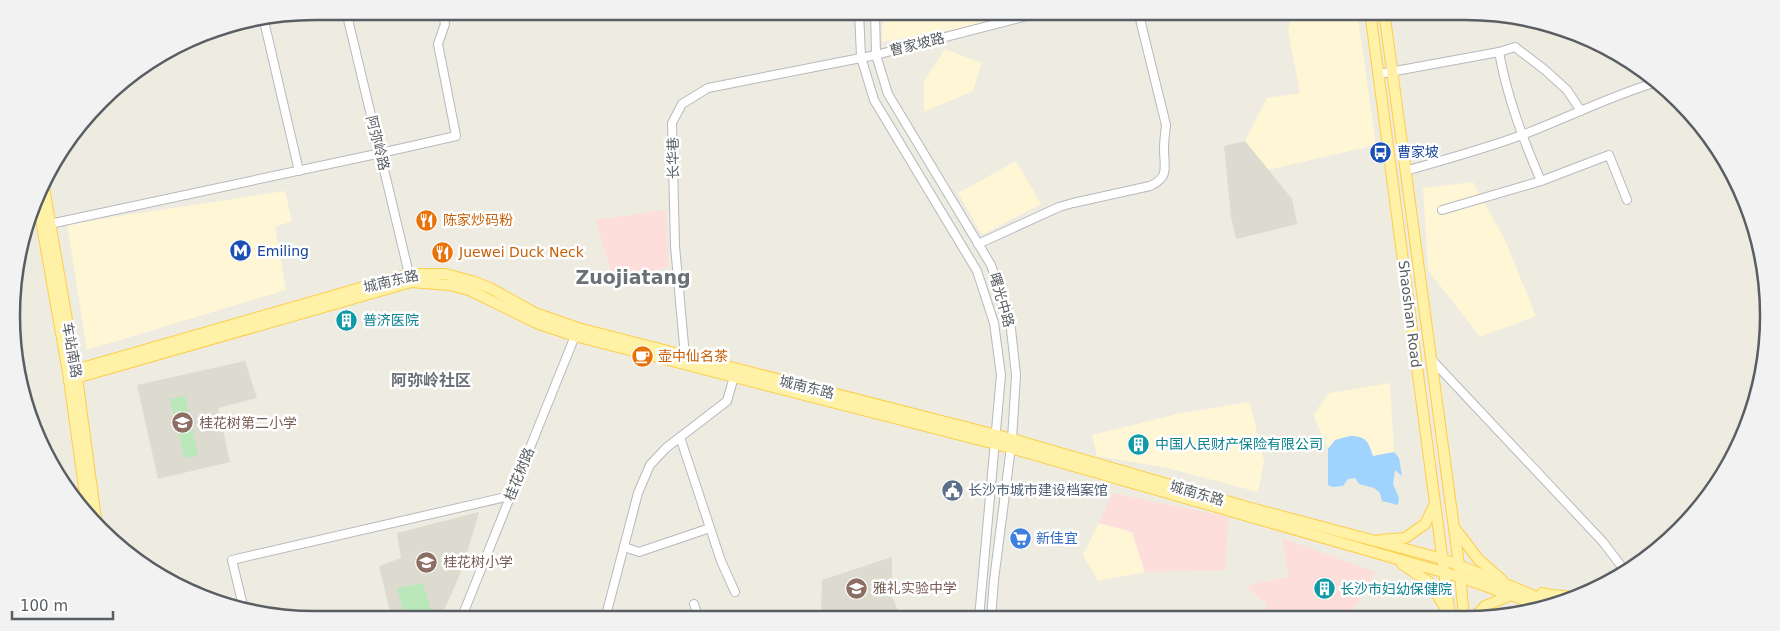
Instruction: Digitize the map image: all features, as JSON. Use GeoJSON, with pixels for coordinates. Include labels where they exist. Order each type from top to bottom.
{"type":"FeatureCollection","features":[{"type":"Feature","properties":{"kind":"main road","name":"Shaoshan Road"},"geometry":{"type":"LineString","coordinates":[[1371,20],[1449,611]]}},
{"type":"Feature","properties":{"kind":"main road","name":"Shaoshan Road"},"geometry":{"type":"LineString","coordinates":[[1385,20],[1454,524],[1463,611]]}},
{"type":"Feature","properties":{"kind":"main road","name":"车站南路"},"geometry":{"type":"LineString","coordinates":[[44,199],[46,225],[95,512]]}},
{"type":"Feature","properties":{"kind":"main road","name":"车站南路"},"geometry":{"type":"LineString","coordinates":[[41,207],[46,225]]}},
{"type":"Feature","properties":{"kind":"main road","name":"城南东路"},"geometry":{"type":"LineString","coordinates":[[73,375],[409,274],[445,274],[490,288],[535,313],[576,332],[683,355],[1247,508],[1443,559],[1511,591]]}},
{"type":"Feature","properties":{"kind":"main road","name":"城南东路"},"geometry":{"type":"LineString","coordinates":[[73,375],[411,282],[448,285],[469,290],[529,320],[734,377],[996,440]]}},
{"type":"Feature","properties":{"kind":"main road","name":"车站南路"},"geometry":{"type":"LineString","coordinates":[[73,375],[86,502]]}},
{"type":"Feature","properties":{"kind":"main road","name":"城南东路"},"geometry":{"type":"LineString","coordinates":[[1011,444],[1541,601]]}},
{"type":"Feature","properties":{"kind":"main road"},"geometry":{"type":"LineString","coordinates":[[1372,540],[1405,538],[1425,524],[1435,504]]}},
{"type":"Feature","properties":{"kind":"main road"},"geometry":{"type":"LineString","coordinates":[[1454,524],[1456,530],[1473,553],[1526,604]]}},
{"type":"Feature","properties":{"kind":"main road"},"geometry":{"type":"LineString","coordinates":[[1395,559],[1429,582],[1447,611]]}},
{"type":"Feature","properties":{"kind":"main road"},"geometry":{"type":"LineString","coordinates":[[1481,610],[1511,591],[1549,596],[1559,595]]}},
{"type":"Feature","properties":{"kind":"street","name":"阿弥岭路"},"geometry":{"type":"LineString","coordinates":[[348,20],[409,274]]}},
{"type":"Feature","properties":{"kind":"street"},"geometry":{"type":"LineString","coordinates":[[46,225],[381,154],[456,136],[438,44],[445,24],[444,20]]}},
{"type":"Feature","properties":{"kind":"street","name":"曙光中路"},"geometry":{"type":"LineString","coordinates":[[860,20],[861,57],[874,100],[977,271],[994,323],[1001,375],[981,611]]}},
{"type":"Feature","properties":{"kind":"street","name":"曙光中路"},"geometry":{"type":"LineString","coordinates":[[875,20],[876,55],[888,94],[991,265],[1010,320],[1016,375],[1011,444],[992,611]]}},
{"type":"Feature","properties":{"kind":"street","name":"曹家坡路"},"geometry":{"type":"LineString","coordinates":[[876,55],[1011,20]]}},
{"type":"Feature","properties":{"kind":"street"},"geometry":{"type":"LineString","coordinates":[[978,244],[1059,207],[1150,186],[1159,182],[1162,178],[1166,166],[1164,140],[1166,125],[1140,20]]}},
{"type":"Feature","properties":{"kind":"street"},"geometry":{"type":"LineString","coordinates":[[265,25],[299,171]]}},
{"type":"Feature","properties":{"kind":"street"},"geometry":{"type":"LineString","coordinates":[[1379,74],[1499,52],[1515,47],[1567,90],[1581,111]]}},
{"type":"Feature","properties":{"kind":"street"},"geometry":{"type":"LineString","coordinates":[[1499,52],[1504,81],[1522,135],[1541,181]]}},
{"type":"Feature","properties":{"kind":"street","name":"长华巷"},"geometry":{"type":"LineString","coordinates":[[683,355],[684,345],[675,246],[672,123],[682,104],[708,88],[876,55]]}},
{"type":"Feature","properties":{"kind":"street"},"geometry":{"type":"LineString","coordinates":[[1405,171],[1522,135],[1647,84]]}},
{"type":"Feature","properties":{"kind":"street"},"geometry":{"type":"LineString","coordinates":[[1442,210],[1541,181],[1609,154],[1627,200]]}},
{"type":"Feature","properties":{"kind":"street","name":"桂花树路"},"geometry":{"type":"LineString","coordinates":[[464,611],[576,332]]}},
{"type":"Feature","properties":{"kind":"street"},"geometry":{"type":"LineString","coordinates":[[1431,359],[1603,542],[1621,566]]}},
{"type":"Feature","properties":{"kind":"street"},"geometry":{"type":"LineString","coordinates":[[607,611],[638,493],[650,466],[666,448],[727,401],[734,377]]}},
{"type":"Feature","properties":{"kind":"street"},"geometry":{"type":"LineString","coordinates":[[680,437],[710,528],[735,592]]}},
{"type":"Feature","properties":{"kind":"street"},"geometry":{"type":"LineString","coordinates":[[242,602],[232,560],[510,496]]}},
{"type":"Feature","properties":{"kind":"street"},"geometry":{"type":"LineString","coordinates":[[624,547],[638,552],[710,528]]}},
{"type":"Feature","properties":{"kind":"street"},"geometry":{"type":"LineString","coordinates":[[694,604],[696,611]]}},
{"type":"Feature","properties":{"kind":"shaded area"},"geometry":{"type":"Polygon","coordinates":[[[883,20],[990,20],[956,29],[882,42],[883,20]]]}},
{"type":"Feature","properties":{"kind":"shaded area"},"geometry":{"type":"Polygon","coordinates":[[[1290,20],[1358,20],[1376,145],[1267,170],[1245,141],[1267,98],[1300,93],[1288,31],[1290,20]]]}},
{"type":"Feature","properties":{"kind":"shaded area"},"geometry":{"type":"Polygon","coordinates":[[[945,49],[982,63],[973,91],[924,112],[924,81],[945,49]]]}},
{"type":"Feature","properties":{"kind":"shaded area"},"geometry":{"type":"Polygon","coordinates":[[[1245,141],[1292,199],[1297,224],[1236,239],[1231,217],[1224,146],[1245,141]]]}},
{"type":"Feature","properties":{"kind":"shaded area"},"geometry":{"type":"Polygon","coordinates":[[[1016,161],[1041,204],[982,235],[958,193],[1016,161]]]}},
{"type":"Feature","properties":{"kind":"shaded area"},"geometry":{"type":"Polygon","coordinates":[[[1473,182],[1505,240],[1536,316],[1480,337],[1428,270],[1423,188],[1473,182]]]}},
{"type":"Feature","properties":{"kind":"shaded area"},"geometry":{"type":"Polygon","coordinates":[[[285,191],[292,221],[275,227],[286,290],[87,350],[67,224],[285,191]]]}},
{"type":"Feature","properties":{"kind":"shaded area"},"geometry":{"type":"Polygon","coordinates":[[[666,210],[669,267],[613,280],[596,220],[666,210]]]}},
{"type":"Feature","properties":{"kind":"shaded area","name":"桂花树第二小学"},"geometry":{"type":"Polygon","coordinates":[[[245,361],[257,398],[218,408],[230,462],[158,479],[137,385],[245,361]]]}},
{"type":"Feature","properties":{"kind":"shaded area"},"geometry":{"type":"Polygon","coordinates":[[[1390,383],[1394,452],[1373,457],[1368,442],[1336,440],[1328,449],[1313,415],[1329,393],[1390,383]]]}},
{"type":"Feature","properties":{"kind":"shaded area"},"geometry":{"type":"Polygon","coordinates":[[[1250,402],[1264,462],[1258,492],[1167,468],[1097,456],[1092,435],[1177,414],[1250,402]]]}},
{"type":"Feature","properties":{"kind":"shaded area"},"geometry":{"type":"Polygon","coordinates":[[[1113,493],[1228,517],[1226,570],[1145,572],[1132,532],[1099,523],[1113,493]]]}},
{"type":"Feature","properties":{"kind":"shaded area","name":"桂花树小学"},"geometry":{"type":"Polygon","coordinates":[[[479,512],[462,570],[444,611],[390,611],[379,566],[401,558],[397,533],[479,512]]]}},
{"type":"Feature","properties":{"kind":"shaded area"},"geometry":{"type":"Polygon","coordinates":[[[1099,523],[1132,532],[1145,572],[1098,581],[1083,555],[1099,523]]]}},
{"type":"Feature","properties":{"kind":"shaded area"},"geometry":{"type":"Polygon","coordinates":[[[1282,538],[1376,572],[1351,611],[1265,611],[1267,605],[1245,586],[1289,577],[1282,538]]]}},
{"type":"Feature","properties":{"kind":"shaded area","name":"雅礼实验中学"},"geometry":{"type":"Polygon","coordinates":[[[892,557],[892,596],[898,611],[821,611],[822,580],[892,557]]]}},
{"type":"Feature","properties":{"kind":"green space"},"geometry":{"type":"Polygon","coordinates":[[[185,396],[191,422],[176,426],[170,399],[185,396]]]}},
{"type":"Feature","properties":{"kind":"green space"},"geometry":{"type":"Polygon","coordinates":[[[192,428],[198,455],[184,458],[178,431],[192,428]]]}},
{"type":"Feature","properties":{"kind":"green space"},"geometry":{"type":"Polygon","coordinates":[[[423,583],[431,611],[403,611],[397,588],[423,583]]]}},
{"type":"Feature","properties":{"kind":"water"},"geometry":{"type":"Polygon","coordinates":[[[1350,436],[1360,437],[1366,441],[1373,456],[1394,452],[1399,458],[1402,476],[1395,470],[1393,484],[1399,498],[1398,505],[1382,501],[1380,493],[1374,488],[1359,484],[1355,478],[1348,479],[1343,486],[1332,487],[1328,485],[1328,449],[1335,440],[1350,436]]]}},
{"type":"Feature","properties":{"kind":"place","name":"曹家坡"},"geometry":{"type":"Point","coordinates":[1381,152]}},
{"type":"Feature","properties":{"kind":"place","name":"陈家炒码粉"},"geometry":{"type":"Point","coordinates":[427,220]}},
{"type":"Feature","properties":{"kind":"place","name":"Emiling"},"geometry":{"type":"Point","coordinates":[241,251]}},
{"type":"Feature","properties":{"kind":"place","name":"Juewei Duck Neck"},"geometry":{"type":"Point","coordinates":[443,252]}},
{"type":"Feature","properties":{"kind":"place","name":"普济医院"},"geometry":{"type":"Point","coordinates":[347,320]}},
{"type":"Feature","properties":{"kind":"place","name":"壶中仙名茶"},"geometry":{"type":"Point","coordinates":[642,356]}},
{"type":"Feature","properties":{"kind":"place","name":"桂花树第二小学"},"geometry":{"type":"Point","coordinates":[183,423]}},
{"type":"Feature","properties":{"kind":"place","name":"中国人民财产保险有限公司"},"geometry":{"type":"Point","coordinates":[1139,444]}},
{"type":"Feature","properties":{"kind":"place","name":"长沙市城市建设档案馆"},"geometry":{"type":"Point","coordinates":[952,490]}},
{"type":"Feature","properties":{"kind":"place","name":"新佳宜"},"geometry":{"type":"Point","coordinates":[1020,538]}},
{"type":"Feature","properties":{"kind":"place","name":"桂花树小学"},"geometry":{"type":"Point","coordinates":[427,562]}},
{"type":"Feature","properties":{"kind":"place","name":"雅礼实验中学"},"geometry":{"type":"Point","coordinates":[857,588]}},
{"type":"Feature","properties":{"kind":"place","name":"长沙市妇幼保健院"},"geometry":{"type":"Point","coordinates":[1324,589]}},
{"type":"Feature","properties":{"kind":"district","name":"Zuojiatang"},"geometry":{"type":"Point","coordinates":[633,277]}},
{"type":"Feature","properties":{"kind":"district","name":"阿弥岭社区"},"geometry":{"type":"Point","coordinates":[431,380]}}]}
